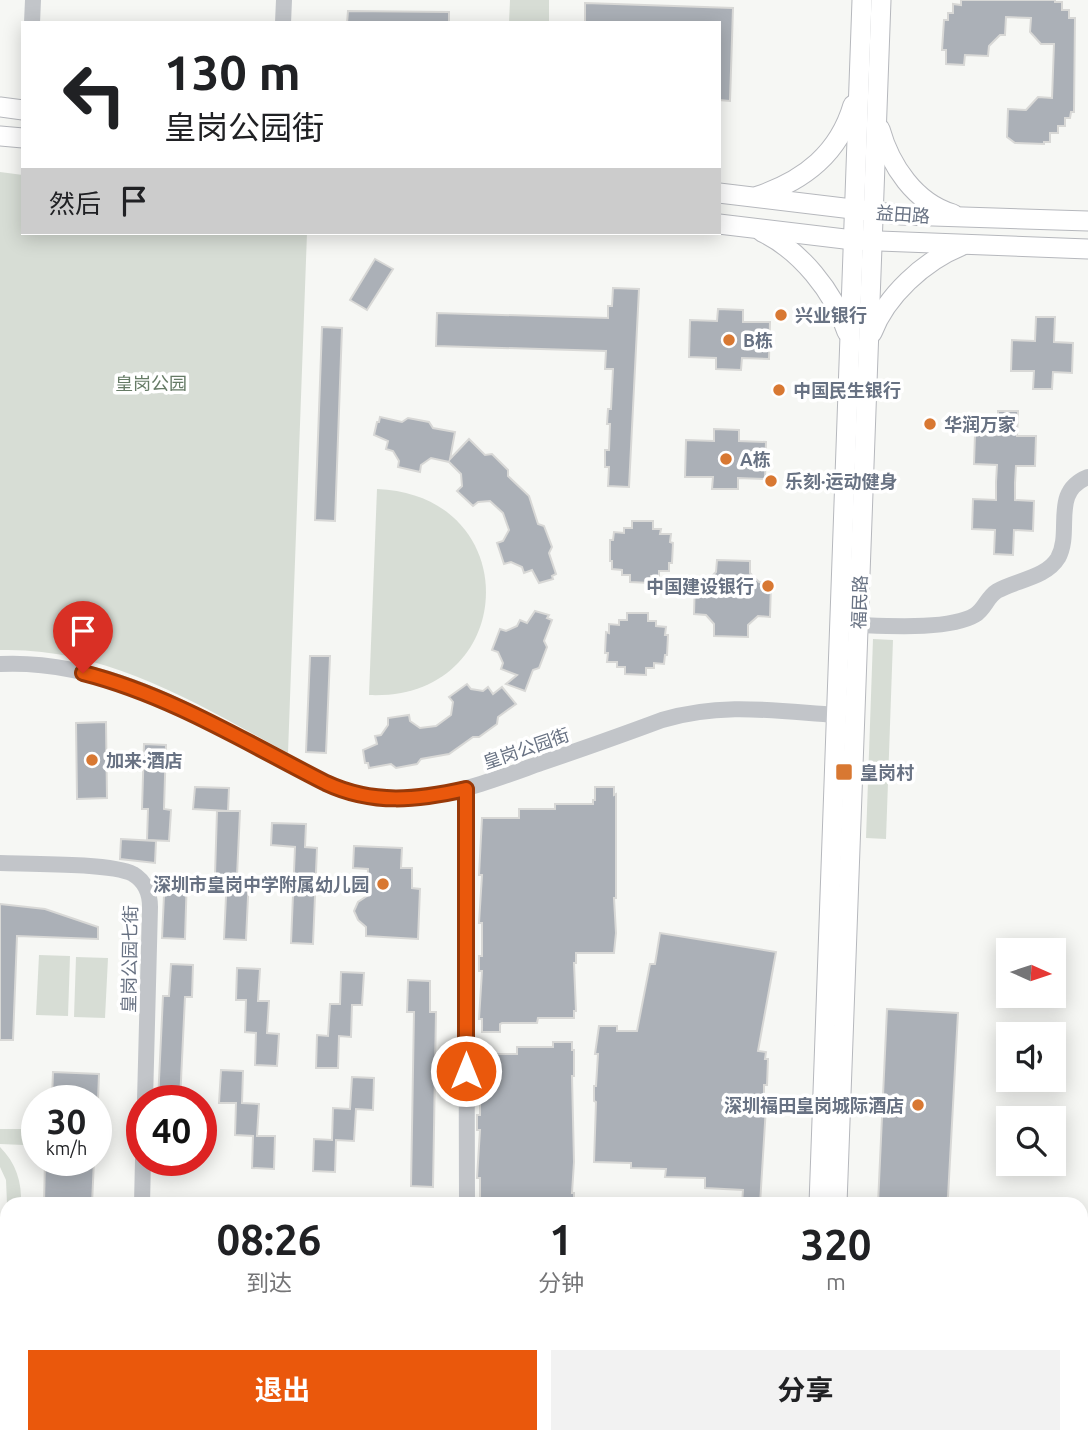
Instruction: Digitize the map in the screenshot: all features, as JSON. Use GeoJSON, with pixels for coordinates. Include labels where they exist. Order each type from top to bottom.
{"type":"FeatureCollection","features":[{"type":"Feature","properties":{"kind":"main road","name":"福民路"},"geometry":{"type":"LineString","coordinates":[[819,1197],[836,715],[863,240],[859,88],[862,0]]}},
{"type":"Feature","properties":{"kind":"main road","name":"福民路"},"geometry":{"type":"LineString","coordinates":[[864,211],[877,106],[881,0]]}},
{"type":"Feature","properties":{"kind":"main road"},"geometry":{"type":"LineString","coordinates":[[753,197],[780,189],[806,175],[822,160],[849,121],[859,88]]}},
{"type":"Feature","properties":{"kind":"main road"},"geometry":{"type":"LineString","coordinates":[[877,106],[884,142],[902,176],[916,192],[933,205],[964,218]]}},
{"type":"Feature","properties":{"kind":"main road"},"geometry":{"type":"LineString","coordinates":[[0,107],[21,110]]}},
{"type":"Feature","properties":{"kind":"main road"},"geometry":{"type":"LineString","coordinates":[[0,136],[21,138]]}},
{"type":"Feature","properties":{"kind":"main road","name":"益田路"},"geometry":{"type":"LineString","coordinates":[[721,193],[864,211],[964,218],[1088,221]]}},
{"type":"Feature","properties":{"kind":"main road","name":"益田路"},"geometry":{"type":"LineString","coordinates":[[721,224],[863,240],[1088,249]]}},
{"type":"Feature","properties":{"kind":"main road"},"geometry":{"type":"LineString","coordinates":[[744,227],[775,239],[807,267],[859,347],[893,298],[940,257],[968,245]]}},
{"type":"Feature","properties":{"kind":"main road","name":"福民路"},"geometry":{"type":"LineString","coordinates":[[837,1197],[858,625],[859,347]]}},
{"type":"Feature","properties":{"kind":"street"},"geometry":{"type":"LineString","coordinates":[[32,21],[33,0]]}},
{"type":"Feature","properties":{"kind":"street"},"geometry":{"type":"LineString","coordinates":[[284,0],[284,21]]}},
{"type":"Feature","properties":{"kind":"street"},"geometry":{"type":"LineString","coordinates":[[858,625],[915,627],[975,615],[997,591],[1037,575],[1054,562],[1060,552],[1069,493],[1079,481],[1088,477]]}},
{"type":"Feature","properties":{"kind":"street","name":"皇岗公园街"},"geometry":{"type":"LineString","coordinates":[[0,664],[55,667],[134,688],[352,794],[401,800],[466,789],[662,720],[693,712],[739,708],[836,715]]}},
{"type":"Feature","properties":{"kind":"street"},"geometry":{"type":"LineString","coordinates":[[466,789],[467,1197]]}},
{"type":"Feature","properties":{"kind":"street","name":"皇岗公园七街"},"geometry":{"type":"LineString","coordinates":[[0,863],[112,869],[131,874],[143,884],[150,899],[145,1085]]}},
{"type":"Feature","properties":{"kind":"street"},"geometry":{"type":"LineString","coordinates":[[142,1197],[143,1176]]}},
{"type":"Feature","properties":{"kind":"green space"},"geometry":{"type":"Polygon","coordinates":[[[510,0],[549,0],[549,21],[509,21],[510,0]]]}},
{"type":"Feature","properties":{"kind":"green space","name":"皇岗公园"},"geometry":{"type":"Polygon","coordinates":[[[0,172],[21,175],[21,235],[307,235],[288,753],[186,698],[114,668],[39,652],[0,650],[0,172]]]}},
{"type":"Feature","properties":{"kind":"green space"},"geometry":{"type":"Polygon","coordinates":[[[377,489],[426,500],[461,525],[480,558],[486,596],[477,634],[455,666],[419,688],[369,695],[377,489]]]}},
{"type":"Feature","properties":{"kind":"green space"},"geometry":{"type":"Polygon","coordinates":[[[873,639],[893,640],[886,839],[866,838],[873,639]]]}},
{"type":"Feature","properties":{"kind":"green space"},"geometry":{"type":"Polygon","coordinates":[[[39,955],[70,956],[68,1016],[36,1015],[39,955]]]}},
{"type":"Feature","properties":{"kind":"green space"},"geometry":{"type":"Polygon","coordinates":[[[76,957],[108,958],[105,1018],[74,1017],[76,957]]]}},
{"type":"Feature","properties":{"kind":"green space"},"geometry":{"type":"Polygon","coordinates":[[[0,1129],[21,1129],[21,1145],[0,1144],[0,1129]]]}},
{"type":"Feature","properties":{"kind":"green space"},"geometry":{"type":"Polygon","coordinates":[[[0,1147],[17,1173],[21,1197],[7,1197],[6,1180],[0,1167],[0,1147]]]}},
{"type":"Feature","properties":{"kind":"building"},"geometry":{"type":"Polygon","coordinates":[[[961,0],[1055,0],[1062,2],[1062,10],[1069,10],[1069,18],[1075,18],[1074,112],[1071,112],[1070,118],[1065,118],[1065,126],[1058,126],[1058,133],[1050,133],[1050,142],[1015,143],[1007,137],[1008,109],[1026,110],[1038,97],[1052,98],[1054,44],[1041,44],[1030,32],[1031,18],[1006,17],[1005,35],[1000,35],[989,46],[988,56],[965,55],[964,65],[946,64],[946,50],[942,50],[944,20],[948,20],[948,13],[953,13],[953,4],[961,5],[961,0]]]}},
{"type":"Feature","properties":{"kind":"building"},"geometry":{"type":"Polygon","coordinates":[[[585,3],[733,8],[730,101],[721,100],[721,21],[585,21],[585,3]]]}},
{"type":"Feature","properties":{"kind":"building"},"geometry":{"type":"Polygon","coordinates":[[[348,11],[449,12],[449,21],[347,21],[348,11]]]}},
{"type":"Feature","properties":{"kind":"building"},"geometry":{"type":"Polygon","coordinates":[[[375,259],[393,269],[367,310],[350,300],[375,259]]]}},
{"type":"Feature","properties":{"kind":"building"},"geometry":{"type":"Polygon","coordinates":[[[613,288],[639,289],[629,487],[608,486],[609,467],[605,467],[605,450],[609,450],[610,424],[607,424],[608,409],[611,409],[613,369],[605,369],[606,351],[436,346],[437,313],[608,318],[613,288]]]}},
{"type":"Feature","properties":{"kind":"building","name":"B栋"},"geometry":{"type":"Polygon","coordinates":[[[718,309],[743,310],[743,322],[770,322],[769,359],[742,358],[741,370],[716,369],[716,358],[689,357],[690,320],[717,321],[718,309]]]}},
{"type":"Feature","properties":{"kind":"building"},"geometry":{"type":"Polygon","coordinates":[[[1036,317],[1055,317],[1054,342],[1073,343],[1072,373],[1053,372],[1052,389],[1033,389],[1034,371],[1011,371],[1012,340],[1035,341],[1036,317]]]}},
{"type":"Feature","properties":{"kind":"building"},"geometry":{"type":"Polygon","coordinates":[[[322,327],[342,328],[335,521],[315,520],[322,327]]]}},
{"type":"Feature","properties":{"kind":"building"},"geometry":{"type":"Polygon","coordinates":[[[998,411],[1018,411],[1017,436],[1036,436],[1035,466],[1016,466],[1015,483],[1015,500],[1034,501],[1033,531],[1014,530],[1013,555],[994,554],[995,530],[972,529],[973,499],[996,500],[997,465],[974,464],[975,434],[998,435],[998,411]]]}},
{"type":"Feature","properties":{"kind":"building"},"geometry":{"type":"Polygon","coordinates":[[[380,417],[402,422],[408,418],[429,422],[433,428],[455,432],[450,459],[469,439],[485,455],[492,454],[508,470],[508,476],[529,496],[538,524],[544,526],[552,547],[549,553],[556,574],[552,576],[553,579],[539,583],[532,570],[524,573],[522,567],[511,562],[504,564],[497,543],[503,541],[509,530],[503,513],[490,501],[478,502],[473,506],[457,491],[462,486],[461,474],[449,462],[431,458],[421,465],[420,472],[398,467],[399,461],[393,451],[386,449],[388,441],[374,435],[380,417]]]}},
{"type":"Feature","properties":{"kind":"building","name":"A栋"},"geometry":{"type":"Polygon","coordinates":[[[714,429],[739,430],[739,441],[766,442],[765,479],[738,478],[738,489],[712,489],[713,477],[685,477],[686,440],[714,441],[714,429]]]}},
{"type":"Feature","properties":{"kind":"building"},"geometry":{"type":"Polygon","coordinates":[[[632,521],[653,521],[653,529],[661,529],[660,534],[671,534],[672,563],[669,563],[669,571],[659,571],[659,576],[651,576],[651,583],[630,582],[630,575],[622,575],[622,570],[612,569],[610,540],[613,540],[614,532],[624,533],[624,528],[632,528],[632,521]]]}},
{"type":"Feature","properties":{"kind":"building"},"geometry":{"type":"Polygon","coordinates":[[[717,560],[750,561],[750,573],[759,582],[771,583],[770,617],[758,616],[748,625],[748,637],[714,636],[714,624],[706,615],[694,614],[695,580],[707,581],[716,572],[717,560]]]}},
{"type":"Feature","properties":{"kind":"building"},"geometry":{"type":"Polygon","coordinates":[[[535,611],[549,615],[547,618],[552,620],[544,641],[547,647],[539,668],[533,670],[525,691],[506,684],[517,675],[501,669],[503,663],[498,652],[492,650],[500,629],[506,631],[517,626],[520,620],[527,623],[535,611]]]}},
{"type":"Feature","properties":{"kind":"building"},"geometry":{"type":"Polygon","coordinates":[[[627,613],[648,613],[648,621],[656,621],[656,626],[666,627],[667,655],[664,664],[654,663],[654,668],[646,668],[646,675],[625,674],[625,667],[617,667],[617,662],[607,662],[606,632],[609,633],[609,624],[619,625],[619,620],[627,620],[627,613]]]}},
{"type":"Feature","properties":{"kind":"building"},"geometry":{"type":"Polygon","coordinates":[[[310,656],[330,656],[326,753],[306,752],[310,656]]]}},
{"type":"Feature","properties":{"kind":"building"},"geometry":{"type":"Polygon","coordinates":[[[467,684],[471,689],[483,691],[488,687],[493,694],[502,687],[516,704],[498,717],[497,724],[449,754],[421,759],[417,764],[396,768],[391,764],[369,768],[368,763],[365,763],[363,750],[377,744],[375,736],[381,735],[388,725],[388,718],[409,715],[410,721],[420,728],[436,726],[451,715],[453,702],[449,697],[467,684]]]}},
{"type":"Feature","properties":{"kind":"building","name":"加来·酒店"},"geometry":{"type":"Polygon","coordinates":[[[106,722],[107,798],[77,799],[76,723],[106,722]]]}},
{"type":"Feature","properties":{"kind":"building"},"geometry":{"type":"Polygon","coordinates":[[[144,744],[166,745],[164,809],[171,810],[169,841],[147,840],[148,809],[142,809],[144,744]]]}},
{"type":"Feature","properties":{"kind":"building"},"geometry":{"type":"Polygon","coordinates":[[[195,787],[229,788],[228,811],[193,809],[195,787]]]}},
{"type":"Feature","properties":{"kind":"building"},"geometry":{"type":"Polygon","coordinates":[[[595,787],[614,787],[614,795],[616,794],[614,953],[576,953],[574,1018],[538,1018],[537,1023],[502,1023],[500,1032],[482,1032],[482,1019],[479,1019],[482,971],[479,971],[479,956],[482,956],[482,923],[479,923],[482,875],[479,875],[482,818],[519,818],[519,809],[555,809],[555,804],[593,804],[595,787]]]}},
{"type":"Feature","properties":{"kind":"building"},"geometry":{"type":"Polygon","coordinates":[[[217,811],[240,811],[237,876],[249,876],[246,940],[224,939],[227,875],[215,875],[217,811]]]}},
{"type":"Feature","properties":{"kind":"building"},"geometry":{"type":"Polygon","coordinates":[[[272,823],[306,824],[305,847],[317,848],[313,944],[291,943],[295,847],[271,845],[272,823]]]}},
{"type":"Feature","properties":{"kind":"building"},"geometry":{"type":"Polygon","coordinates":[[[121,839],[156,841],[155,863],[120,859],[121,839]]]}},
{"type":"Feature","properties":{"kind":"building"},"geometry":{"type":"Polygon","coordinates":[[[354,846],[402,848],[401,868],[412,868],[412,888],[420,889],[418,939],[366,936],[366,927],[358,920],[354,911],[358,902],[367,896],[368,869],[353,868],[354,846]]]}},
{"type":"Feature","properties":{"kind":"building"},"geometry":{"type":"Polygon","coordinates":[[[165,874],[187,875],[185,939],[162,938],[165,874]]]}},
{"type":"Feature","properties":{"kind":"building"},"geometry":{"type":"Polygon","coordinates":[[[0,904],[45,909],[98,927],[98,939],[17,936],[13,1040],[0,1040],[0,904]]]}},
{"type":"Feature","properties":{"kind":"building"},"geometry":{"type":"Polygon","coordinates":[[[660,933],[776,952],[758,1051],[766,1052],[765,1059],[768,1059],[767,1085],[764,1085],[766,1107],[760,1197],[742,1197],[743,1190],[705,1188],[705,1178],[665,1177],[666,1169],[631,1168],[631,1163],[594,1162],[594,1086],[598,1054],[595,1054],[599,1026],[617,1026],[617,1031],[637,1031],[650,964],[655,964],[660,933]]]}},
{"type":"Feature","properties":{"kind":"building"},"geometry":{"type":"Polygon","coordinates":[[[171,964],[193,965],[192,997],[185,997],[181,1085],[159,1085],[163,996],[169,996],[171,964]]]}},
{"type":"Feature","properties":{"kind":"building"},"geometry":{"type":"Polygon","coordinates":[[[237,968],[260,969],[258,1001],[269,1001],[267,1033],[279,1034],[277,1066],[255,1065],[256,1033],[245,1032],[246,1000],[236,1000],[237,968]]]}},
{"type":"Feature","properties":{"kind":"building"},"geometry":{"type":"Polygon","coordinates":[[[341,972],[364,973],[362,1005],[352,1005],[351,1037],[339,1036],[338,1068],[316,1068],[317,1035],[328,1036],[330,1004],[340,1004],[341,972]]]}},
{"type":"Feature","properties":{"kind":"building"},"geometry":{"type":"Polygon","coordinates":[[[408,980],[430,981],[430,1012],[436,1012],[433,1187],[411,1186],[414,1012],[407,1012],[408,980]]]}},
{"type":"Feature","properties":{"kind":"building","name":"深圳福田皇岗城际酒店"},"geometry":{"type":"Polygon","coordinates":[[[887,1009],[958,1013],[948,1197],[878,1197],[887,1009]]]}},
{"type":"Feature","properties":{"kind":"building"},"geometry":{"type":"Polygon","coordinates":[[[553,1042],[572,1042],[574,1050],[574,1197],[480,1197],[480,1178],[477,1178],[480,1130],[477,1130],[477,1115],[480,1115],[480,1082],[477,1082],[477,1074],[480,1054],[517,1054],[517,1047],[553,1047],[553,1042]]]}},
{"type":"Feature","properties":{"kind":"building"},"geometry":{"type":"Polygon","coordinates":[[[221,1070],[243,1071],[242,1103],[259,1104],[257,1136],[275,1136],[274,1169],[252,1168],[253,1136],[235,1135],[236,1103],[219,1103],[221,1070]]]}},
{"type":"Feature","properties":{"kind":"building"},"geometry":{"type":"Polygon","coordinates":[[[53,1072],[99,1074],[99,1085],[52,1085],[53,1072]]]}},
{"type":"Feature","properties":{"kind":"building"},"geometry":{"type":"Polygon","coordinates":[[[352,1077],[374,1078],[373,1110],[356,1109],[354,1141],[336,1140],[335,1172],[313,1171],[314,1139],[332,1140],[333,1108],[350,1109],[352,1077]]]}},
{"type":"Feature","properties":{"kind":"building"},"geometry":{"type":"Polygon","coordinates":[[[45,1176],[93,1176],[92,1197],[44,1197],[45,1176]]]}},
{"type":"Feature","properties":{"kind":"place","name":"兴业银行"},"geometry":{"type":"Point","coordinates":[781,315]}},
{"type":"Feature","properties":{"kind":"place","name":"B栋"},"geometry":{"type":"Point","coordinates":[729,340]}},
{"type":"Feature","properties":{"kind":"place","name":"中国民生银行"},"geometry":{"type":"Point","coordinates":[779,390]}},
{"type":"Feature","properties":{"kind":"place","name":"华润万家"},"geometry":{"type":"Point","coordinates":[930,424]}},
{"type":"Feature","properties":{"kind":"place","name":"A栋"},"geometry":{"type":"Point","coordinates":[726,459]}},
{"type":"Feature","properties":{"kind":"place","name":"乐刻·运动健身"},"geometry":{"type":"Point","coordinates":[771,481]}},
{"type":"Feature","properties":{"kind":"place","name":"中国建设银行"},"geometry":{"type":"Point","coordinates":[768,586]}},
{"type":"Feature","properties":{"kind":"place","name":"加来·酒店"},"geometry":{"type":"Point","coordinates":[92,760]}},
{"type":"Feature","properties":{"kind":"place","name":"皇岗村"},"geometry":{"type":"Point","coordinates":[844,772]}},
{"type":"Feature","properties":{"kind":"place","name":"深圳市皇岗中学附属幼儿园"},"geometry":{"type":"Point","coordinates":[383,884]}},
{"type":"Feature","properties":{"kind":"place","name":"深圳福田皇岗城际酒店"},"geometry":{"type":"Point","coordinates":[918,1105]}},
{"type":"Feature","properties":{"kind":"route"},"geometry":{"type":"LineString","coordinates":[[83,673],[148,693],[352,794],[401,800],[466,789],[466,1071]]}}]}
